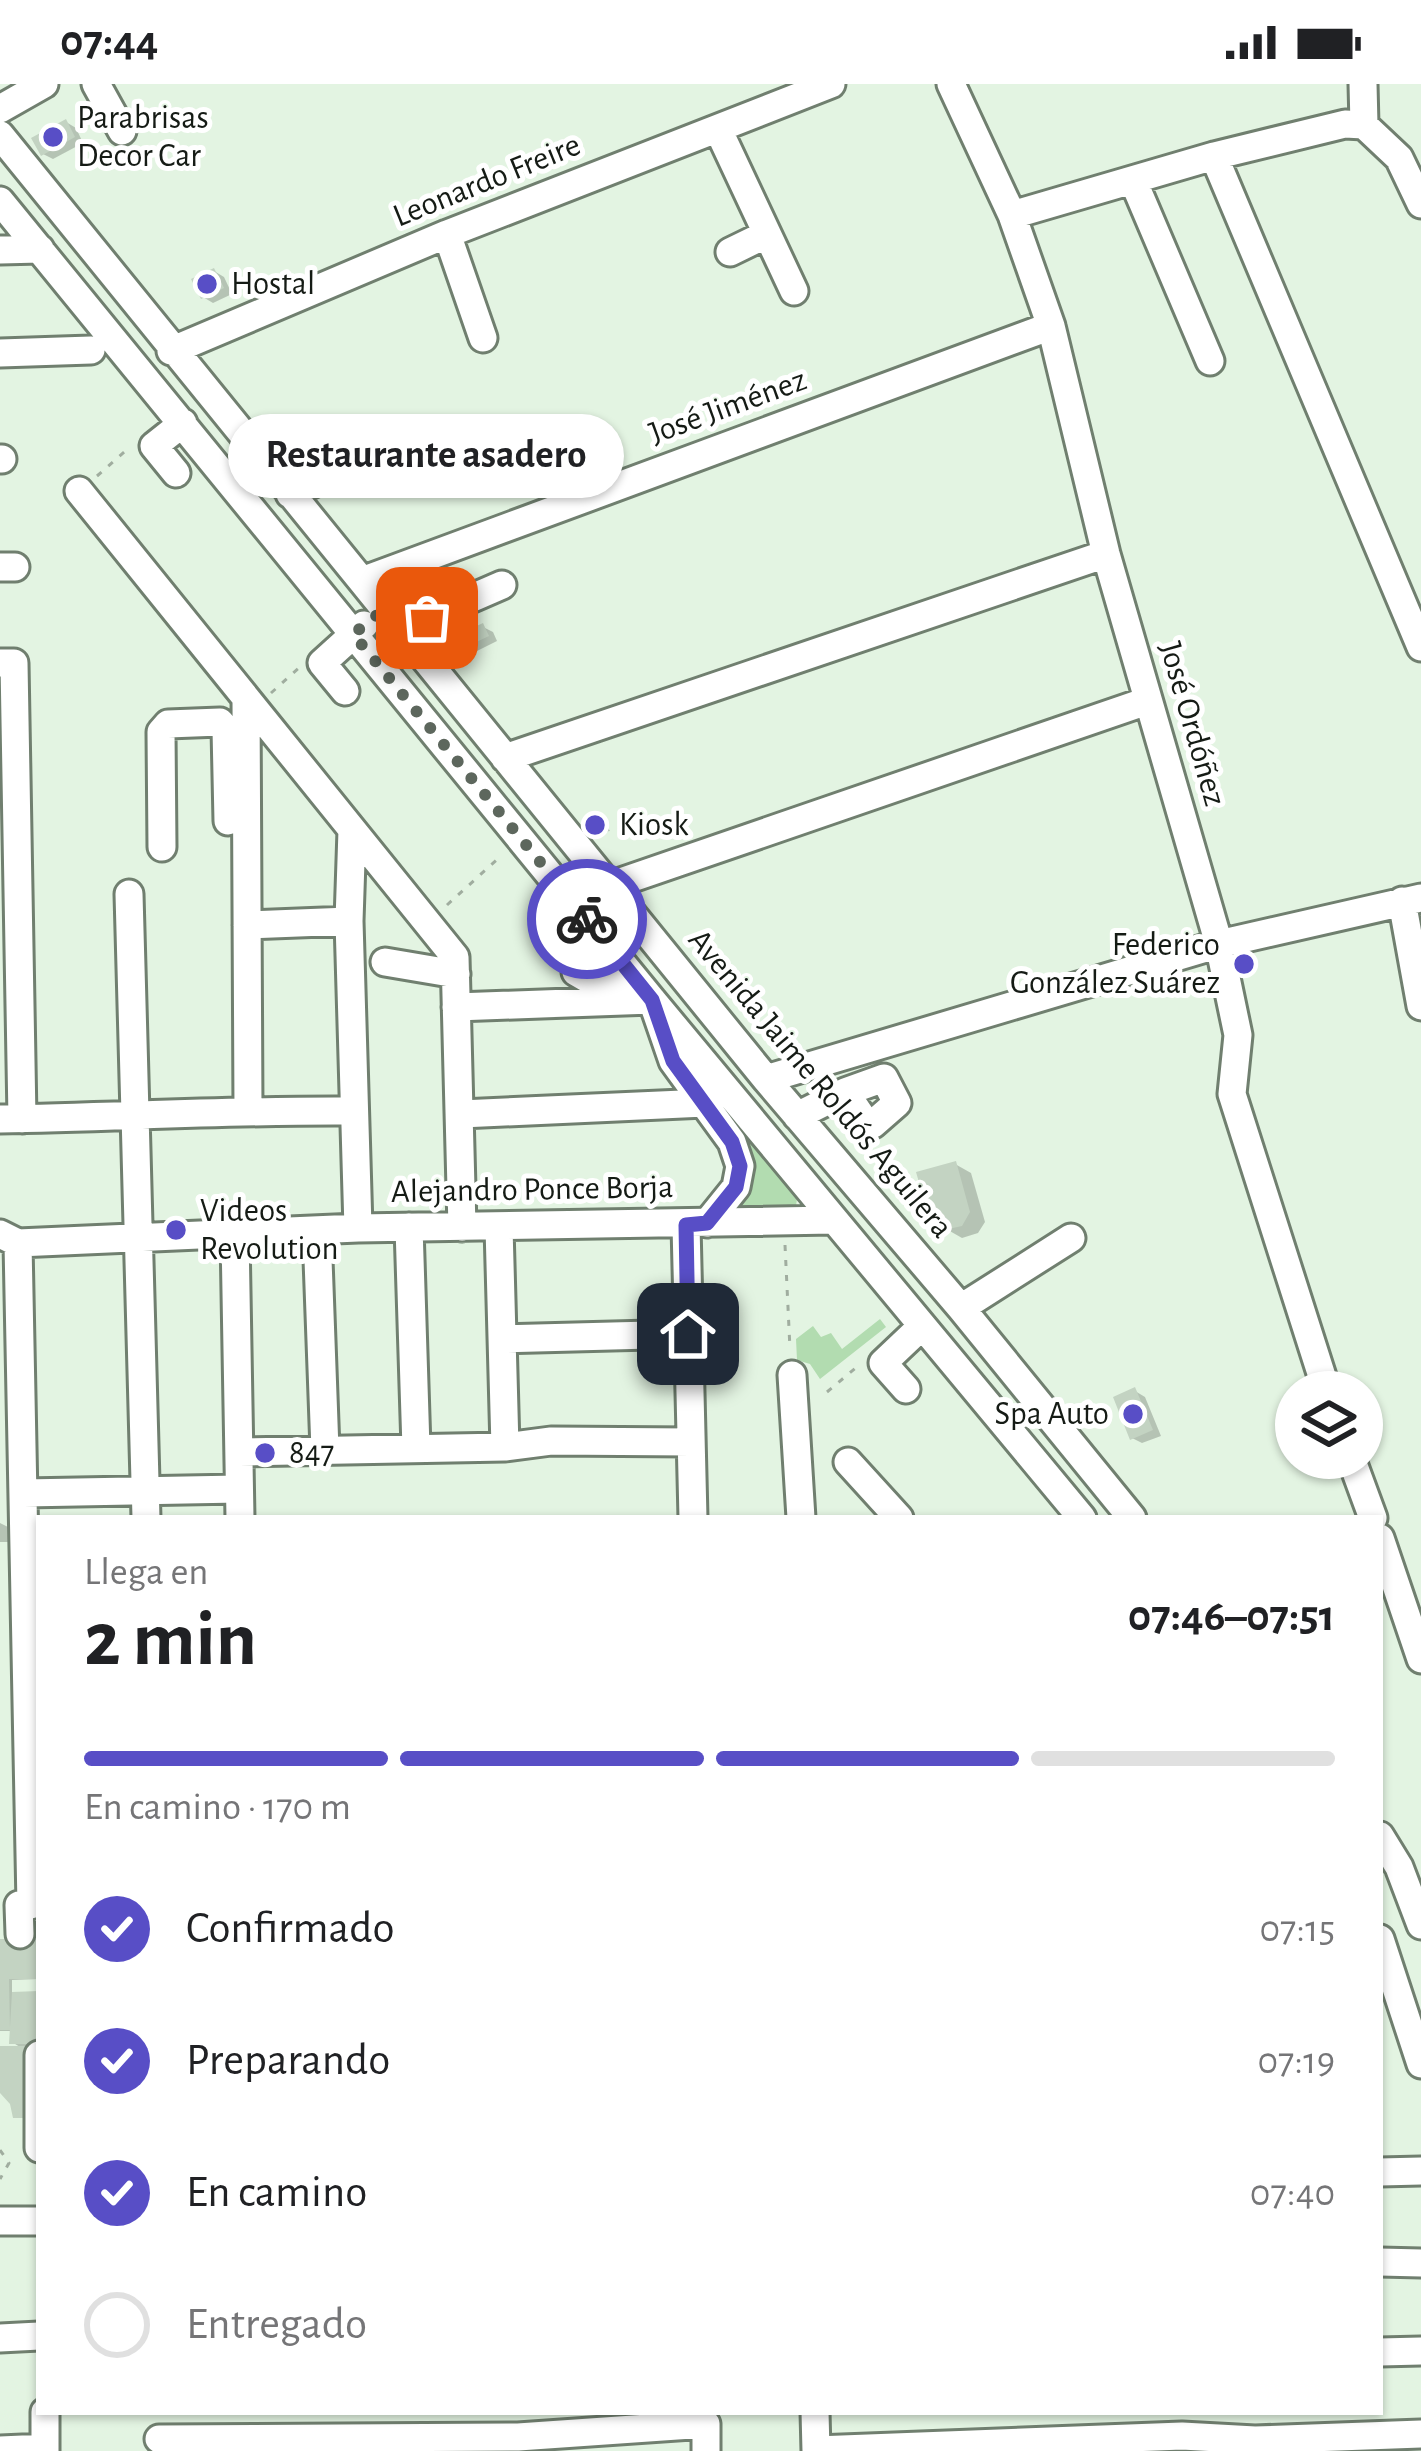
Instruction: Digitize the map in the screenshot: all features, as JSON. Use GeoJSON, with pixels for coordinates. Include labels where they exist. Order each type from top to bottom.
{"type":"FeatureCollection","features":[{"type":"Feature","properties":{"kind":"street"},"geometry":{"type":"LineString","coordinates":[[0,109],[44,84]]}},
{"type":"Feature","properties":{"kind":"street"},"geometry":{"type":"LineString","coordinates":[[96,84],[122,130]]}},
{"type":"Feature","properties":{"kind":"street","name":"Leonardo Freire"},"geometry":{"type":"LineString","coordinates":[[171,351],[447,234],[831,84]]}},
{"type":"Feature","properties":{"kind":"street","name":"José Ordóñez"},"geometry":{"type":"LineString","coordinates":[[951,84],[1012,215],[1051,326],[1106,554],[1219,944],[1238,1035],[1232,1094],[1321,1371]]}},
{"type":"Feature","properties":{"kind":"street"},"geometry":{"type":"LineString","coordinates":[[1363,84],[1364,125]]}},
{"type":"Feature","properties":{"kind":"street"},"geometry":{"type":"LineString","coordinates":[[1012,215],[1214,156],[1345,124],[1364,125],[1410,153],[1421,204]]}},
{"type":"Feature","properties":{"kind":"street"},"geometry":{"type":"LineString","coordinates":[[718,129],[794,291]]}},
{"type":"Feature","properties":{"kind":"street","name":"Avenida Jaime Roldós Aguilera"},"geometry":{"type":"LineString","coordinates":[[0,136],[766,1079],[1130,1515]]}},
{"type":"Feature","properties":{"kind":"street"},"geometry":{"type":"LineString","coordinates":[[1214,156],[1421,646]]}},
{"type":"Feature","properties":{"kind":"street"},"geometry":{"type":"LineString","coordinates":[[1133,180],[1210,361]]}},
{"type":"Feature","properties":{"kind":"street"},"geometry":{"type":"LineString","coordinates":[[0,201],[1075,1515]]}},
{"type":"Feature","properties":{"kind":"street"},"geometry":{"type":"LineString","coordinates":[[447,234],[483,338]]}},
{"type":"Feature","properties":{"kind":"street"},"geometry":{"type":"LineString","coordinates":[[730,252],[767,234]]}},
{"type":"Feature","properties":{"kind":"street"},"geometry":{"type":"LineString","coordinates":[[0,250],[40,249]]}},
{"type":"Feature","properties":{"kind":"street","name":"José Jiménez"},"geometry":{"type":"LineString","coordinates":[[362,580],[1051,326]]}},
{"type":"Feature","properties":{"kind":"street"},"geometry":{"type":"LineString","coordinates":[[0,353],[91,350]]}},
{"type":"Feature","properties":{"kind":"street"},"geometry":{"type":"LineString","coordinates":[[176,473],[154,446],[183,423]]}},
{"type":"Feature","properties":{"kind":"street"},"geometry":{"type":"LineString","coordinates":[[290,494],[406,440]]}},
{"type":"Feature","properties":{"kind":"street"},"geometry":{"type":"LineString","coordinates":[[80,490],[428,923],[456,966],[462,1227]]}},
{"type":"Feature","properties":{"kind":"street"},"geometry":{"type":"LineString","coordinates":[[505,758],[1106,554]]}},
{"type":"Feature","properties":{"kind":"street"},"geometry":{"type":"LineString","coordinates":[[345,691],[322,663],[353,634],[502,585]]}},
{"type":"Feature","properties":{"kind":"street"},"geometry":{"type":"LineString","coordinates":[[7,663],[11,1119],[352,1111]]}},
{"type":"Feature","properties":{"kind":"street"},"geometry":{"type":"LineString","coordinates":[[246,699],[248,1110]]}},
{"type":"Feature","properties":{"kind":"street"},"geometry":{"type":"LineString","coordinates":[[609,886],[1147,701]]}},
{"type":"Feature","properties":{"kind":"street"},"geometry":{"type":"LineString","coordinates":[[163,847],[160,732],[168,724],[220,722],[226,729],[230,891]]}},
{"type":"Feature","properties":{"kind":"street"},"geometry":{"type":"LineString","coordinates":[[352,830],[349,921],[358,1228]]}},
{"type":"Feature","properties":{"kind":"street"},"geometry":{"type":"LineString","coordinates":[[129,894],[146,1505]]}},
{"type":"Feature","properties":{"kind":"street"},"geometry":{"type":"LineString","coordinates":[[766,1079],[1219,944],[1412,899],[1421,1006]]}},
{"type":"Feature","properties":{"kind":"street"},"geometry":{"type":"LineString","coordinates":[[247,925],[349,921]]}},
{"type":"Feature","properties":{"kind":"street"},"geometry":{"type":"LineString","coordinates":[[385,962],[456,966]]}},
{"type":"Feature","properties":{"kind":"street"},"geometry":{"type":"LineString","coordinates":[[576,972],[602,987],[633,977]]}},
{"type":"Feature","properties":{"kind":"street"},"geometry":{"type":"LineString","coordinates":[[456,1007],[652,1000]]}},
{"type":"Feature","properties":{"kind":"street","name":"Alejandro Ponce Borja"},"geometry":{"type":"LineString","coordinates":[[652,1000],[673,1061],[732,1142],[740,1166],[736,1187],[697,1224]]}},
{"type":"Feature","properties":{"kind":"street"},"geometry":{"type":"LineString","coordinates":[[797,1115],[845,1092]]}},
{"type":"Feature","properties":{"kind":"street"},"geometry":{"type":"LineString","coordinates":[[461,1114],[705,1103]]}},
{"type":"Feature","properties":{"kind":"street","name":"Alejandro Ponce Borja"},"geometry":{"type":"LineString","coordinates":[[9,1239],[140,1240],[358,1228],[833,1220]]}},
{"type":"Feature","properties":{"kind":"street"},"geometry":{"type":"LineString","coordinates":[[693,1515],[688,1334],[697,1224]]}},
{"type":"Feature","properties":{"kind":"street"},"geometry":{"type":"LineString","coordinates":[[499,1227],[505,1447]]}},
{"type":"Feature","properties":{"kind":"street"},"geometry":{"type":"LineString","coordinates":[[409,1228],[416,1448]]}},
{"type":"Feature","properties":{"kind":"street"},"geometry":{"type":"LineString","coordinates":[[317,1232],[325,1450]]}},
{"type":"Feature","properties":{"kind":"street"},"geometry":{"type":"LineString","coordinates":[[236,1236],[240,1515]]}},
{"type":"Feature","properties":{"kind":"street"},"geometry":{"type":"LineString","coordinates":[[961,1308],[1071,1238]]}},
{"type":"Feature","properties":{"kind":"street"},"geometry":{"type":"LineString","coordinates":[[9,1239],[24,1493],[20,1934]]}},
{"type":"Feature","properties":{"kind":"street"},"geometry":{"type":"LineString","coordinates":[[906,1389],[883,1363],[922,1326]]}},
{"type":"Feature","properties":{"kind":"street"},"geometry":{"type":"LineString","coordinates":[[502,1339],[688,1334]]}},
{"type":"Feature","properties":{"kind":"street"},"geometry":{"type":"LineString","coordinates":[[792,1375],[801,1515]]}},
{"type":"Feature","properties":{"kind":"street"},"geometry":{"type":"LineString","coordinates":[[239,1452],[505,1447],[551,1441],[691,1442]]}},
{"type":"Feature","properties":{"kind":"street"},"geometry":{"type":"LineString","coordinates":[[1054,1485],[1083,1459]]}},
{"type":"Feature","properties":{"kind":"street"},"geometry":{"type":"LineString","coordinates":[[848,1462],[896,1515]]}},
{"type":"Feature","properties":{"kind":"street"},"geometry":{"type":"LineString","coordinates":[[1359,1479],[1372,1515]]}},
{"type":"Feature","properties":{"kind":"street"},"geometry":{"type":"LineString","coordinates":[[24,1493],[146,1505],[239,1489]]}},
{"type":"Feature","properties":{"kind":"street"},"geometry":{"type":"LineString","coordinates":[[1383,1547],[1421,1659]]}},
{"type":"Feature","properties":{"kind":"street"},"geometry":{"type":"LineString","coordinates":[[1383,1841],[1416,1897],[1421,1925]]}},
{"type":"Feature","properties":{"kind":"street"},"geometry":{"type":"LineString","coordinates":[[1383,1948],[1421,2064]]}},
{"type":"Feature","properties":{"kind":"street"},"geometry":{"type":"LineString","coordinates":[[1383,2172],[1421,2171]]}},
{"type":"Feature","properties":{"kind":"street"},"geometry":{"type":"LineString","coordinates":[[0,2221],[36,2221]]}},
{"type":"Feature","properties":{"kind":"street"},"geometry":{"type":"LineString","coordinates":[[1383,2262],[1421,2263]]}},
{"type":"Feature","properties":{"kind":"street"},"geometry":{"type":"LineString","coordinates":[[0,2338],[36,2336]]}},
{"type":"Feature","properties":{"kind":"street"},"geometry":{"type":"LineString","coordinates":[[1383,2352],[1421,2351]]}},
{"type":"Feature","properties":{"kind":"street"},"geometry":{"type":"LineString","coordinates":[[0,2450],[45,2450],[45,2415]]}},
{"type":"Feature","properties":{"kind":"street"},"geometry":{"type":"LineString","coordinates":[[815,2415],[816,2451],[1047,2446],[1254,2426],[1421,2434]]}},
{"type":"Feature","properties":{"kind":"street"},"geometry":{"type":"LineString","coordinates":[[1046,2415],[1047,2446]]}},
{"type":"Feature","properties":{"kind":"street"},"geometry":{"type":"LineString","coordinates":[[159,2434],[256,2426],[429,2424],[706,2438]]}},
{"type":"Feature","properties":{"kind":"path"},"geometry":{"type":"LineString","coordinates":[[80,490],[141,437]]}},
{"type":"Feature","properties":{"kind":"path"},"geometry":{"type":"LineString","coordinates":[[428,923],[521,838]]}},
{"type":"Feature","properties":{"kind":"path"},"geometry":{"type":"LineString","coordinates":[[783,1221],[792,1375]]}},
{"type":"Feature","properties":{"kind":"path"},"geometry":{"type":"LineString","coordinates":[[0,2150],[9,2163],[0,2179]]}},
{"type":"Feature","properties":{"kind":"green space"},"geometry":{"type":"Polygon","coordinates":[[[695,1064],[797,1199],[796,1206],[730,1209],[744,1190],[695,1064]]]}},
{"type":"Feature","properties":{"kind":"green space"},"geometry":{"type":"Polygon","coordinates":[[[880,1319],[886,1327],[820,1379],[810,1364],[797,1360],[796,1339],[813,1326],[821,1337],[831,1333],[842,1349],[880,1319]]]}},
{"type":"Feature","properties":{"kind":"building","name":"Parabrisas Decor Car"},"geometry":{"type":"Polygon","coordinates":[[[66,119],[75,137],[41,156],[31,138],[66,119]]]}},
{"type":"Feature","properties":{"kind":"building","name":"Hostal"},"geometry":{"type":"Polygon","coordinates":[[[214,268],[224,288],[201,299],[191,279],[214,268]]]}},
{"type":"Feature","properties":{"kind":"building"},"geometry":{"type":"Polygon","coordinates":[[[317,428],[335,456],[307,474],[290,446],[317,428]]]}},
{"type":"Feature","properties":{"kind":"building"},"geometry":{"type":"Polygon","coordinates":[[[443,569],[454,591],[421,608],[410,586],[443,569]]]}},
{"type":"Feature","properties":{"kind":"building"},"geometry":{"type":"Polygon","coordinates":[[[483,623],[489,636],[451,654],[445,641],[483,623]]]}},
{"type":"Feature","properties":{"kind":"building"},"geometry":{"type":"Polygon","coordinates":[[[956,1161],[970,1212],[962,1226],[944,1230],[931,1224],[916,1172],[956,1161]]]}},
{"type":"Feature","properties":{"kind":"building","name":"Spa Auto"},"geometry":{"type":"Polygon","coordinates":[[[1135,1387],[1153,1430],[1130,1440],[1113,1397],[1135,1387]]]}},
{"type":"Feature","properties":{"kind":"building"},"geometry":{"type":"Polygon","coordinates":[[[0,1939],[36,1939],[36,1979],[9,1979],[10,2030],[0,2030],[0,1939]]]}},
{"type":"Feature","properties":{"kind":"building"},"geometry":{"type":"Polygon","coordinates":[[[36,1991],[36,2044],[9,2044],[12,1992],[36,1991]]]}},
{"type":"Feature","properties":{"kind":"building"},"geometry":{"type":"Polygon","coordinates":[[[0,2046],[31,2046],[32,2118],[13,2118],[10,2104],[0,2093],[0,2046]]]}},
{"type":"Feature","properties":{"kind":"way so far"},"geometry":{"type":"LineString","coordinates":[[427,618],[403,628],[386,608],[353,634],[587,919]]}},
{"type":"Feature","properties":{"kind":"place","name":"Parabrisas Decor Car"},"geometry":{"type":"Point","coordinates":[53,137]}},
{"type":"Feature","properties":{"kind":"place","name":"Hostal"},"geometry":{"type":"Point","coordinates":[207,284]}},
{"type":"Feature","properties":{"kind":"place","name":"Restaurante asadero"},"geometry":{"type":"Point","coordinates":[427,618]}},
{"type":"Feature","properties":{"kind":"place","name":"Kiosk"},"geometry":{"type":"Point","coordinates":[595,825]}},
{"type":"Feature","properties":{"kind":"place","name":"Federico González Suárez"},"geometry":{"type":"Point","coordinates":[1244,964]}},
{"type":"Feature","properties":{"kind":"place","name":"Videos Revolution"},"geometry":{"type":"Point","coordinates":[176,1230]}},
{"type":"Feature","properties":{"kind":"place","name":"Spa Auto"},"geometry":{"type":"Point","coordinates":[1133,1414]}},
{"type":"Feature","properties":{"kind":"place","name":"847"},"geometry":{"type":"Point","coordinates":[265,1453]}},
{"type":"Feature","properties":{"kind":"route"},"geometry":{"type":"LineString","coordinates":[[587,919],[652,1000],[673,1061],[732,1142],[740,1166],[736,1187],[707,1223],[686,1225],[688,1334]]}}]}
